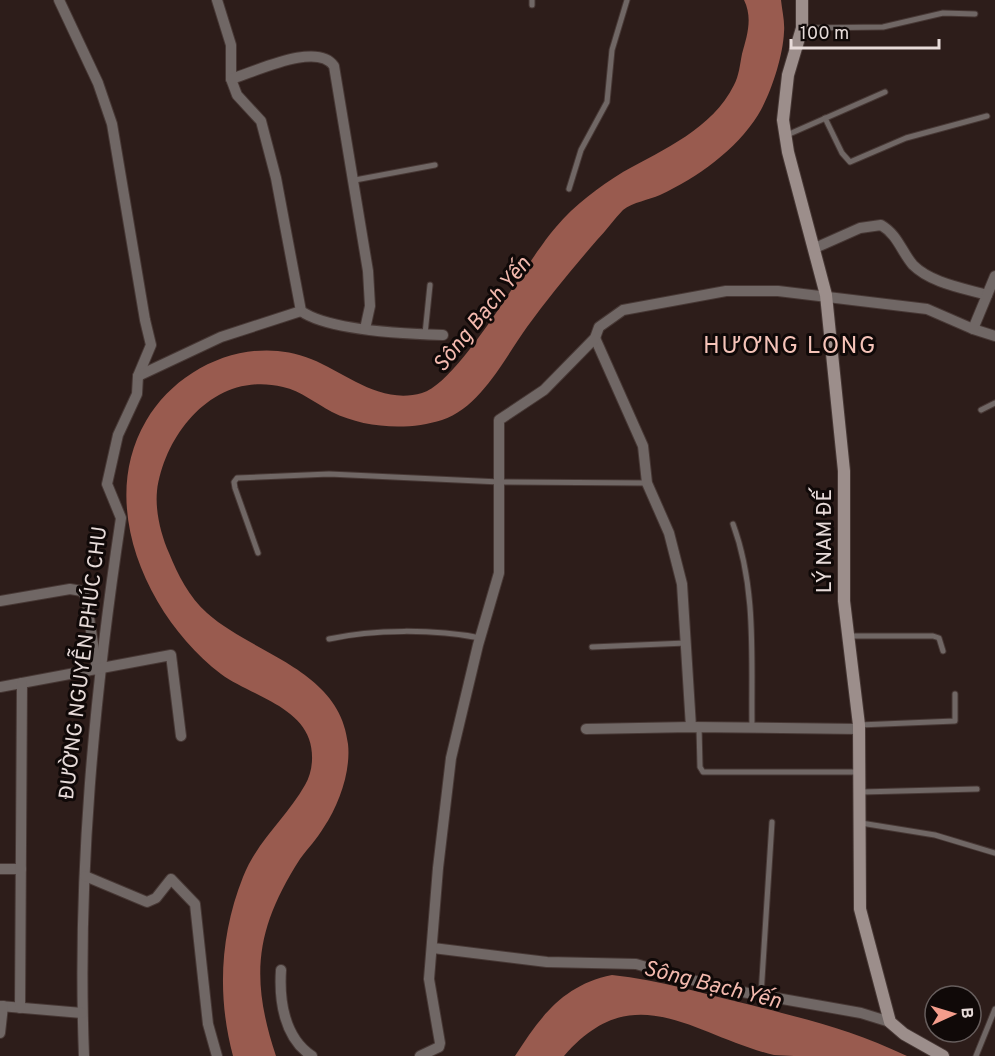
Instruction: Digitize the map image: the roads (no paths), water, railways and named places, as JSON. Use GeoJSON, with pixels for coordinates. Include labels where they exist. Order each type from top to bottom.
{"type":"FeatureCollection","features":[{"type":"Feature","properties":{"kind":"street","name":"ĐƯỜNG NGUYỄN PHÚC CHU"},"geometry":{"type":"LineString","coordinates":[[59,0],[98,83],[111,124],[151,345],[138,376],[137,394],[118,435],[107,484],[121,518],[100,669],[86,812],[82,1013],[84,1056]]}},
{"type":"Feature","properties":{"kind":"street"},"geometry":{"type":"LineString","coordinates":[[217,0],[231,45],[231,79],[237,95],[261,121],[276,178],[301,311]]}},
{"type":"Feature","properties":{"kind":"street","name":"LÝ NAM ĐẾ"},"geometry":{"type":"LineString","coordinates":[[802,0],[802,28],[785,94],[785,135],[826,295],[844,471],[844,601],[859,727],[861,909],[890,1022]]}},
{"type":"Feature","properties":{"kind":"street"},"geometry":{"type":"LineString","coordinates":[[231,79],[303,56],[321,56],[330,60],[336,75],[355,180],[368,271],[370,306],[365,329]]}},
{"type":"Feature","properties":{"kind":"street"},"geometry":{"type":"LineString","coordinates":[[815,248],[860,228],[881,225],[890,230],[909,259],[923,274],[987,295]]}},
{"type":"Feature","properties":{"kind":"street"},"geometry":{"type":"LineString","coordinates":[[973,329],[995,276]]}},
{"type":"Feature","properties":{"kind":"street"},"geometry":{"type":"LineString","coordinates":[[420,1056],[439,1047],[440,1043],[429,979],[438,868],[451,758],[480,638],[499,573],[499,420],[544,390],[595,338],[599,327],[617,312],[731,290],[826,295],[927,309],[995,336]]}},
{"type":"Feature","properties":{"kind":"street"},"geometry":{"type":"LineString","coordinates":[[138,376],[221,338],[301,311],[325,322],[365,329],[443,335]]}},
{"type":"Feature","properties":{"kind":"street"},"geometry":{"type":"LineString","coordinates":[[595,338],[643,446],[647,483],[669,533],[682,584],[695,727]]}},
{"type":"Feature","properties":{"kind":"street"},"geometry":{"type":"LineString","coordinates":[[0,601],[70,589],[82,591],[87,598],[100,669]]}},
{"type":"Feature","properties":{"kind":"street"},"geometry":{"type":"LineString","coordinates":[[0,687],[171,655],[181,736]]}},
{"type":"Feature","properties":{"kind":"street"},"geometry":{"type":"LineString","coordinates":[[20,1008],[22,683]]}},
{"type":"Feature","properties":{"kind":"street"},"geometry":{"type":"LineString","coordinates":[[586,729],[859,727]]}},
{"type":"Feature","properties":{"kind":"street"},"geometry":{"type":"LineString","coordinates":[[0,869],[21,869]]}},
{"type":"Feature","properties":{"kind":"street"},"geometry":{"type":"LineString","coordinates":[[85,876],[147,902],[156,898],[171,879],[195,904],[208,1024],[217,1056]]}},
{"type":"Feature","properties":{"kind":"street"},"geometry":{"type":"LineString","coordinates":[[433,948],[547,962],[636,964],[699,982],[861,1013],[890,1022],[904,1034],[943,1056]]}},
{"type":"Feature","properties":{"kind":"street"},"geometry":{"type":"LineString","coordinates":[[281,970],[282,1005],[291,1033],[300,1047],[312,1056]]}},
{"type":"Feature","properties":{"kind":"street"},"geometry":{"type":"LineString","coordinates":[[0,1033],[2,1006],[82,1013]]}},
{"type":"Feature","properties":{"kind":"lane"},"geometry":{"type":"LineString","coordinates":[[570,189],[581,150],[607,102],[610,58],[615,32],[627,0]]}},
{"type":"Feature","properties":{"kind":"lane"},"geometry":{"type":"LineString","coordinates":[[802,28],[883,27],[943,13],[975,14]]}},
{"type":"Feature","properties":{"kind":"lane"},"geometry":{"type":"LineString","coordinates":[[785,135],[885,92]]}},
{"type":"Feature","properties":{"kind":"lane"},"geometry":{"type":"LineString","coordinates":[[825,118],[842,153],[850,162],[906,138],[987,116]]}},
{"type":"Feature","properties":{"kind":"lane"},"geometry":{"type":"LineString","coordinates":[[355,180],[435,165]]}},
{"type":"Feature","properties":{"kind":"lane"},"geometry":{"type":"LineString","coordinates":[[425,334],[430,285]]}},
{"type":"Feature","properties":{"kind":"lane"},"geometry":{"type":"LineString","coordinates":[[981,410],[995,403]]}},
{"type":"Feature","properties":{"kind":"lane"},"geometry":{"type":"LineString","coordinates":[[258,553],[234,488],[237,478],[329,474],[500,482],[647,483]]}},
{"type":"Feature","properties":{"kind":"lane"},"geometry":{"type":"LineString","coordinates":[[733,524],[741,547],[750,588],[752,728]]}},
{"type":"Feature","properties":{"kind":"lane"},"geometry":{"type":"LineString","coordinates":[[329,639],[384,633],[455,634],[480,638]]}},
{"type":"Feature","properties":{"kind":"lane"},"geometry":{"type":"LineString","coordinates":[[848,636],[933,636],[939,638],[943,651]]}},
{"type":"Feature","properties":{"kind":"lane"},"geometry":{"type":"LineString","coordinates":[[592,647],[686,643]]}},
{"type":"Feature","properties":{"kind":"lane"},"geometry":{"type":"LineString","coordinates":[[859,727],[955,721],[956,694]]}},
{"type":"Feature","properties":{"kind":"lane"},"geometry":{"type":"LineString","coordinates":[[695,727],[700,767],[707,774],[860,772]]}},
{"type":"Feature","properties":{"kind":"lane"},"geometry":{"type":"LineString","coordinates":[[859,792],[977,789]]}},
{"type":"Feature","properties":{"kind":"lane"},"geometry":{"type":"LineString","coordinates":[[761,995],[772,822]]}},
{"type":"Feature","properties":{"kind":"lane"},"geometry":{"type":"LineString","coordinates":[[859,822],[935,835],[995,853]]}},
{"type":"Feature","properties":{"kind":"lane"},"geometry":{"type":"LineString","coordinates":[[976,1056],[995,1009]]}},
{"type":"Feature","properties":{"kind":"district","name":"HƯƠNG LONG"},"geometry":{"type":"Point","coordinates":[790,347]}},
{"type":"Feature","properties":{"kind":"water label","name":"Sông Bạch Yến"},"geometry":{"type":"Point","coordinates":[483,315]}},
{"type":"Feature","properties":{"kind":"water label","name":"Sông Bạch Yến"},"geometry":{"type":"Point","coordinates":[712,986]}}]}
